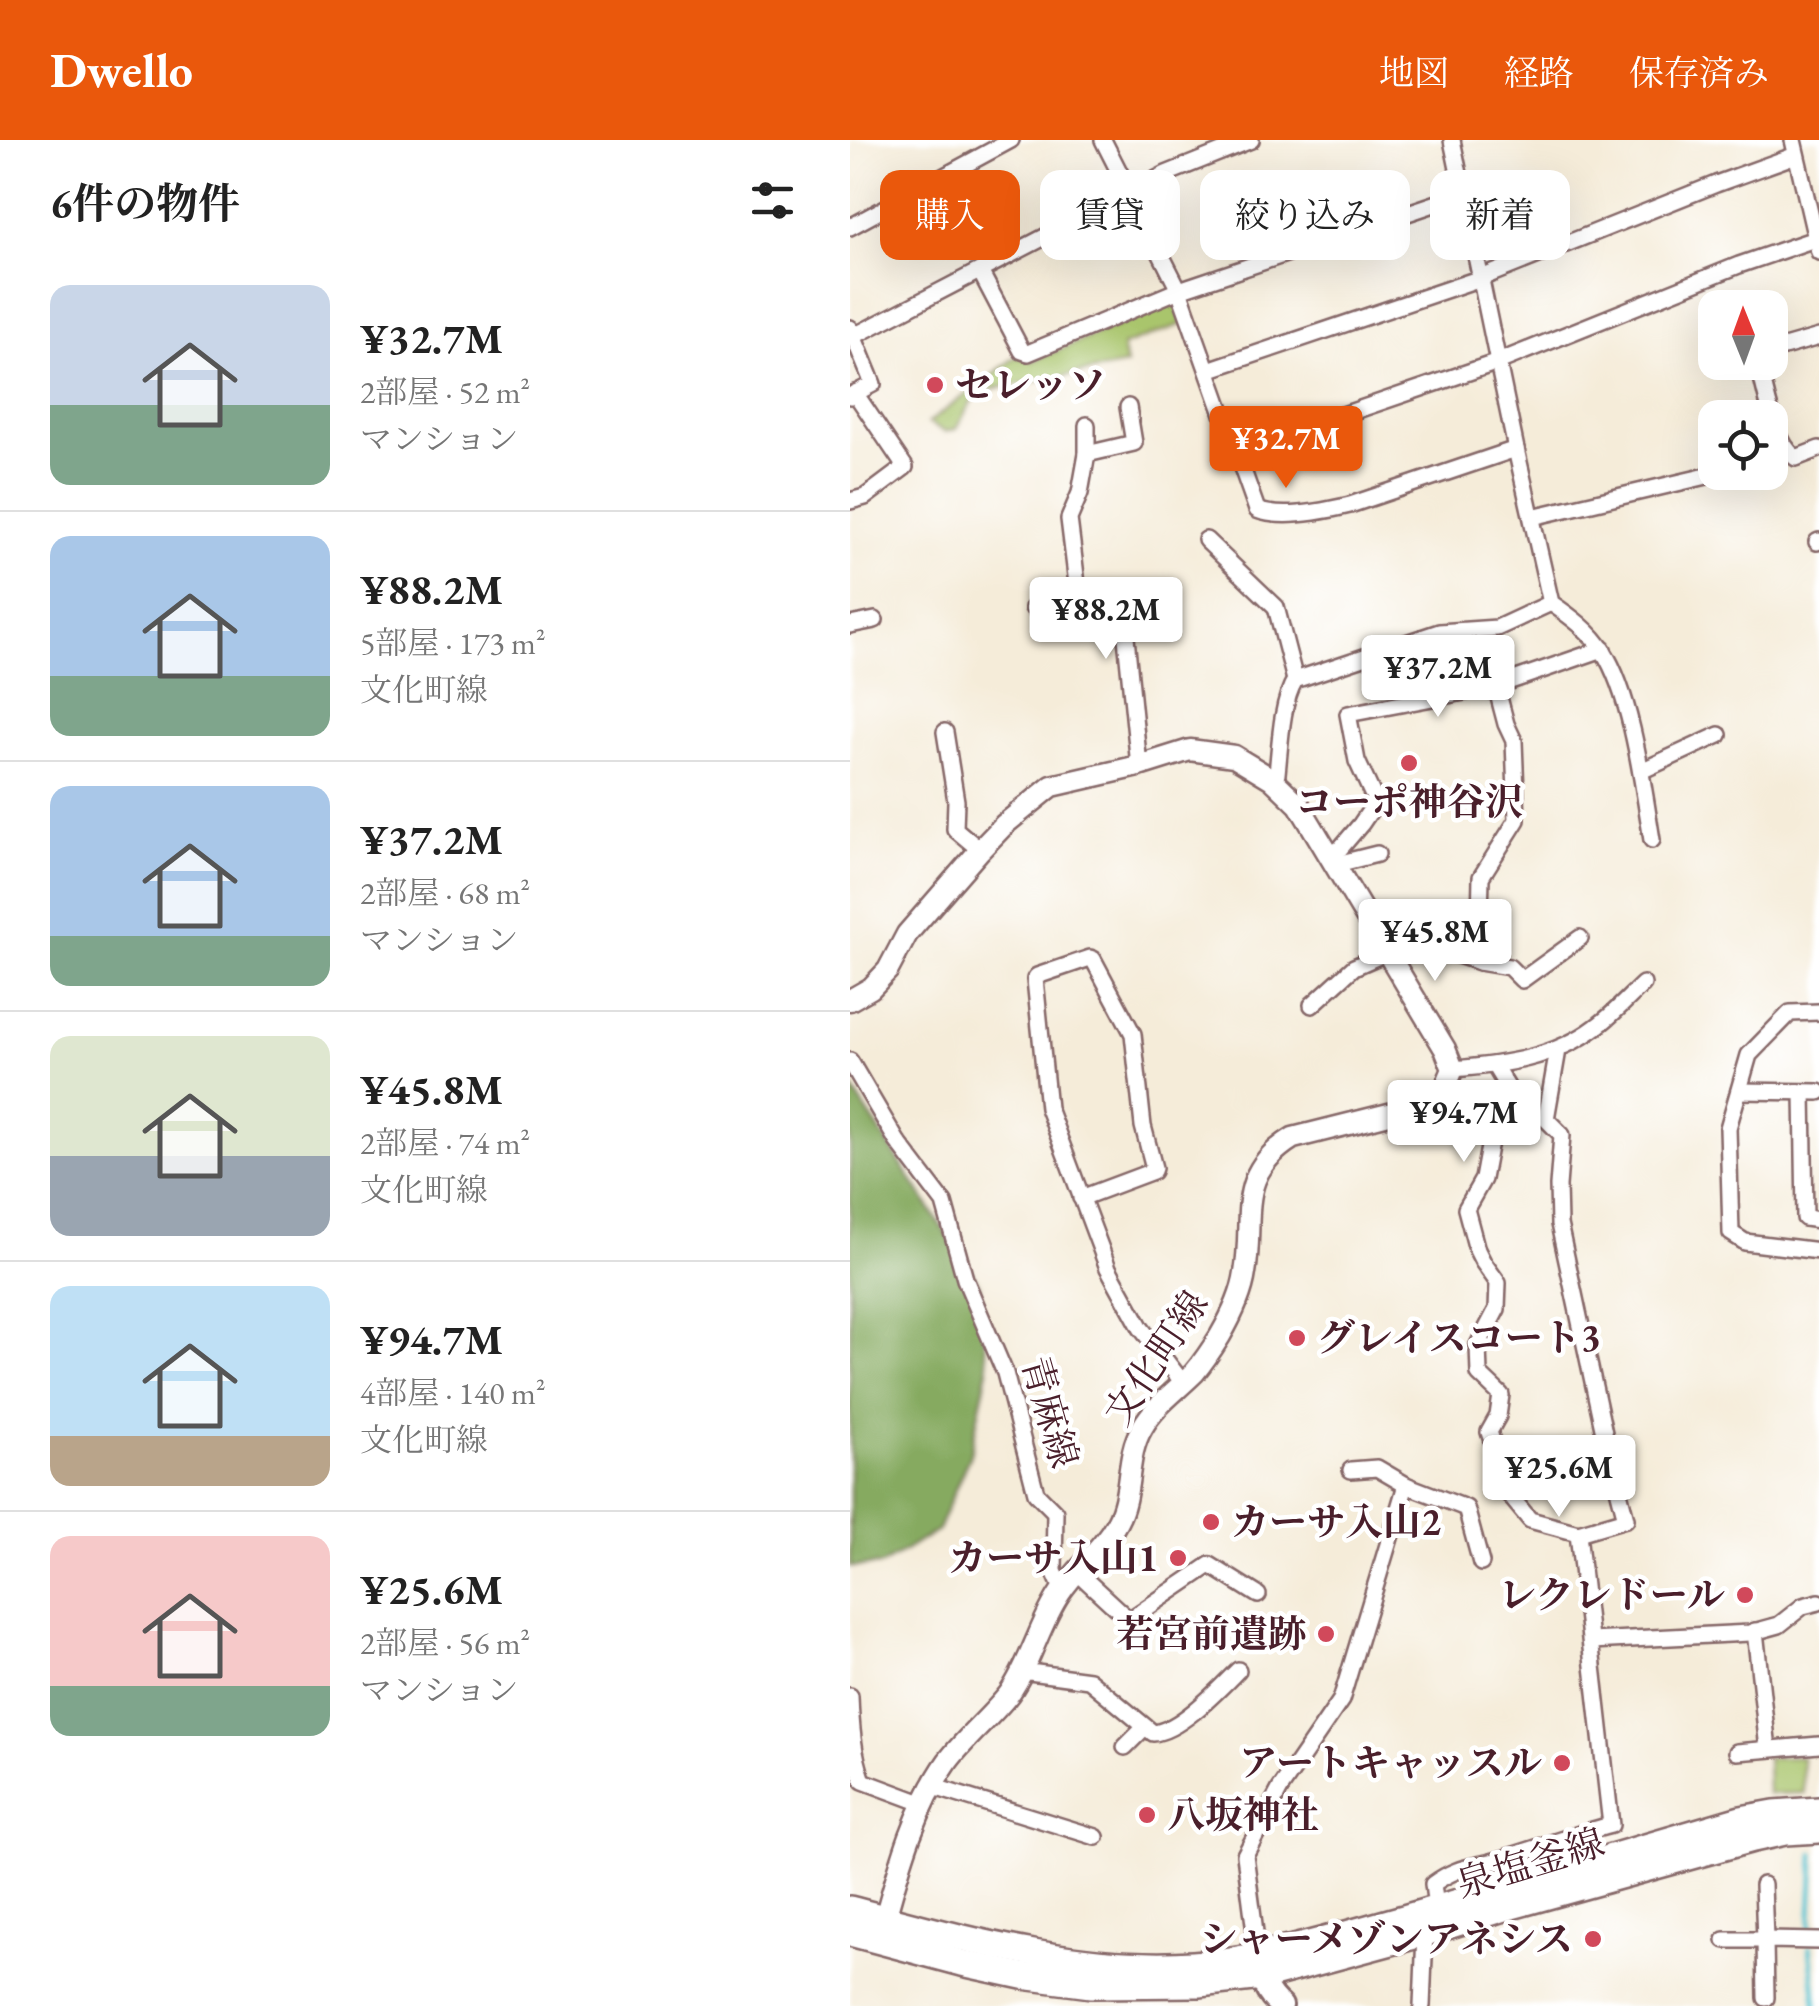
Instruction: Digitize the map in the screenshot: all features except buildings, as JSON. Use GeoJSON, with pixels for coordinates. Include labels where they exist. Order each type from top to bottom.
{"type":"FeatureCollection","features":[{"type":"Feature","properties":{"kind":"main road","name":"泉塩釜線"},"geometry":{"type":"LineString","coordinates":[[850,1909],[882,1930],[1022,1976],[1091,1984],[1199,1984],[1436,1908],[1742,1819],[1819,1810]]}},
{"type":"Feature","properties":{"kind":"main road","name":"泉塩釜線"},"geometry":{"type":"LineString","coordinates":[[1260,1966],[1425,1933],[1508,1906],[1753,1839],[1819,1830]]}},
{"type":"Feature","properties":{"kind":"main road","name":"泉塩釜線"},"geometry":{"type":"LineString","coordinates":[[850,1933],[882,1930]]}},
{"type":"Feature","properties":{"kind":"main road"},"geometry":{"type":"LineString","coordinates":[[1260,1966],[1270,1997],[1281,2006]]}},
{"type":"Feature","properties":{"kind":"street"},"geometry":{"type":"LineString","coordinates":[[850,227],[1011,140]]}},
{"type":"Feature","properties":{"kind":"street"},"geometry":{"type":"LineString","coordinates":[[1103,140],[1118,170]]}},
{"type":"Feature","properties":{"kind":"street"},"geometry":{"type":"LineString","coordinates":[[1176,170],[1251,140]]}},
{"type":"Feature","properties":{"kind":"street"},"geometry":{"type":"LineString","coordinates":[[1452,140],[1459,170]]}},
{"type":"Feature","properties":{"kind":"street"},"geometry":{"type":"LineString","coordinates":[[1208,370],[1481,278],[1716,184],[1794,147],[1817,246],[1740,265],[1498,362],[1237,451]]}},
{"type":"Feature","properties":{"kind":"street"},"geometry":{"type":"LineString","coordinates":[[980,271],[1022,351],[1028,353],[1179,290],[1430,205]]}},
{"type":"Feature","properties":{"kind":"street"},"geometry":{"type":"LineString","coordinates":[[850,501],[864,497],[906,467],[853,394],[873,384],[852,332],[1040,240]]}},
{"type":"Feature","properties":{"kind":"street"},"geometry":{"type":"LineString","coordinates":[[1164,260],[1179,290],[1257,510],[1262,514],[1350,506],[1516,449]]}},
{"type":"Feature","properties":{"kind":"street"},"geometry":{"type":"LineString","coordinates":[[1477,260],[1551,604],[1568,614],[1603,650],[1622,694],[1652,840]]}},
{"type":"Feature","properties":{"kind":"street"},"geometry":{"type":"LineString","coordinates":[[1788,346],[1819,336]]}},
{"type":"Feature","properties":{"kind":"street"},"geometry":{"type":"LineString","coordinates":[[1763,380],[1780,442],[1792,457],[1819,449]]}},
{"type":"Feature","properties":{"kind":"street"},"geometry":{"type":"LineString","coordinates":[[1087,454],[1134,443],[1128,407]]}},
{"type":"Feature","properties":{"kind":"street"},"geometry":{"type":"LineString","coordinates":[[1077,611],[1078,584],[1069,519],[1080,493],[1087,425]]}},
{"type":"Feature","properties":{"kind":"street"},"geometry":{"type":"LineString","coordinates":[[1532,517],[1698,478]]}},
{"type":"Feature","properties":{"kind":"street"},"geometry":{"type":"LineString","coordinates":[[1206,540],[1276,608],[1295,680]]}},
{"type":"Feature","properties":{"kind":"street"},"geometry":{"type":"LineString","coordinates":[[1033,608],[1077,611],[1122,598],[1139,766]]}},
{"type":"Feature","properties":{"kind":"street"},"geometry":{"type":"LineString","coordinates":[[1276,782],[1285,710],[1295,680],[1440,632],[1497,628],[1551,604]]}},
{"type":"Feature","properties":{"kind":"street"},"geometry":{"type":"LineString","coordinates":[[850,625],[874,620]]}},
{"type":"Feature","properties":{"kind":"street"},"geometry":{"type":"LineString","coordinates":[[1335,861],[1376,802],[1357,761],[1348,714],[1496,686],[1603,650]]}},
{"type":"Feature","properties":{"kind":"street"},"geometry":{"type":"LineString","coordinates":[[1479,962],[1481,878],[1517,820],[1514,741],[1496,686]]}},
{"type":"Feature","properties":{"kind":"street"},"geometry":{"type":"LineString","coordinates":[[944,732],[956,801],[955,829],[980,850]]}},
{"type":"Feature","properties":{"kind":"street"},"geometry":{"type":"LineString","coordinates":[[1641,772],[1719,735]]}},
{"type":"Feature","properties":{"kind":"street"},"geometry":{"type":"LineString","coordinates":[[850,1000],[871,988],[888,970],[907,934],[980,850],[1052,786],[1190,750],[1234,756],[1276,782],[1299,804],[1445,1049],[1453,1069],[1494,1066],[1558,1050],[1597,1027],[1643,984]]}},
{"type":"Feature","properties":{"kind":"street"},"geometry":{"type":"LineString","coordinates":[[1335,861],[1377,854]]}},
{"type":"Feature","properties":{"kind":"street"},"geometry":{"type":"LineString","coordinates":[[1312,1005],[1354,966],[1420,942],[1479,962],[1509,966],[1522,980],[1580,938]]}},
{"type":"Feature","properties":{"kind":"street"},"geometry":{"type":"LineString","coordinates":[[1082,1198],[1154,1168],[1143,1126],[1133,1034],[1090,958],[1035,979],[1048,1108],[1108,1268],[1142,1328],[1182,1383]]}},
{"type":"Feature","properties":{"kind":"street"},"geometry":{"type":"LineString","coordinates":[[1819,1012],[1790,1013],[1749,1055],[1728,1128],[1731,1233],[1745,1242],[1819,1251]]}},
{"type":"Feature","properties":{"kind":"street"},"geometry":{"type":"LineString","coordinates":[[1494,1066],[1509,1090],[1508,1105],[1490,1136],[1484,1179],[1466,1209],[1477,1250],[1498,1283],[1497,1309],[1478,1346],[1478,1374],[1501,1395],[1498,1416],[1489,1432],[1511,1497],[1530,1520],[1578,1533],[1626,1519],[1559,1224],[1562,1135],[1546,1119],[1558,1050]]}},
{"type":"Feature","properties":{"kind":"street","name":"青麻線"},"geometry":{"type":"LineString","coordinates":[[850,1061],[897,1142],[944,1203],[965,1279],[1005,1373],[1036,1493],[1055,1512],[1054,1571],[1070,1580]]}},
{"type":"Feature","properties":{"kind":"street","name":"文化町線"},"geometry":{"type":"LineString","coordinates":[[1070,1580],[1109,1536],[1122,1512],[1133,1450],[1143,1426],[1209,1354],[1238,1300],[1247,1258],[1249,1198],[1268,1158],[1282,1145],[1305,1134],[1421,1106],[1445,1088],[1453,1069]]}},
{"type":"Feature","properties":{"kind":"street"},"geometry":{"type":"LineString","coordinates":[[1739,1091],[1811,1092],[1812,1174],[1805,1218],[1819,1220]]}},
{"type":"Feature","properties":{"kind":"street"},"geometry":{"type":"LineString","coordinates":[[1351,1470],[1377,1468],[1406,1485],[1466,1508],[1482,1563]]}},
{"type":"Feature","properties":{"kind":"street"},"geometry":{"type":"LineString","coordinates":[[1260,1966],[1245,1855],[1280,1789],[1340,1700],[1406,1485]]}},
{"type":"Feature","properties":{"kind":"street"},"geometry":{"type":"LineString","coordinates":[[1436,1908],[1433,1884],[1451,1872],[1610,1825],[1578,1533]]}},
{"type":"Feature","properties":{"kind":"street"},"geometry":{"type":"LineString","coordinates":[[882,1930],[927,1794],[951,1758],[1008,1694],[1047,1614],[1070,1580],[1129,1620],[1210,1566],[1258,1595]]}},
{"type":"Feature","properties":{"kind":"street"},"geometry":{"type":"LineString","coordinates":[[1591,1642],[1755,1632],[1779,1625],[1803,1606],[1819,1602]]}},
{"type":"Feature","properties":{"kind":"street"},"geometry":{"type":"LineString","coordinates":[[1755,1632],[1768,1749]]}},
{"type":"Feature","properties":{"kind":"street"},"geometry":{"type":"LineString","coordinates":[[1022,1670],[1089,1680],[1153,1733],[1162,1732],[1204,1703],[1238,1670]]}},
{"type":"Feature","properties":{"kind":"street"},"geometry":{"type":"LineString","coordinates":[[850,1696],[852,1738],[864,1781],[1096,1837]]}},
{"type":"Feature","properties":{"kind":"street"},"geometry":{"type":"LineString","coordinates":[[1125,1747],[1145,1727]]}},
{"type":"Feature","properties":{"kind":"street"},"geometry":{"type":"LineString","coordinates":[[1737,1752],[1819,1745]]}},
{"type":"Feature","properties":{"kind":"street"},"geometry":{"type":"LineString","coordinates":[[1763,1885],[1766,1998]]}},
{"type":"Feature","properties":{"kind":"street"},"geometry":{"type":"LineString","coordinates":[[1422,2006],[1425,1933]]}},
{"type":"Feature","properties":{"kind":"street"},"geometry":{"type":"LineString","coordinates":[[1724,1940],[1819,1941]]}},
{"type":"Feature","properties":{"kind":"green space"},"geometry":{"type":"Polygon","coordinates":[[[1175,301],[1183,324],[1122,346],[1126,365],[986,390],[974,397],[956,429],[945,432],[928,423],[1017,356],[1033,361],[1175,301]]]}},
{"type":"Feature","properties":{"kind":"green space"},"geometry":{"type":"Polygon","coordinates":[[[850,1085],[979,1284],[988,1370],[970,1454],[938,1530],[882,1565],[850,1567],[850,1085]]]}},
{"type":"Feature","properties":{"kind":"green space"},"geometry":{"type":"Polygon","coordinates":[[[1802,1757],[1804,1793],[1768,1794],[1767,1758],[1802,1757]]]}},
{"type":"Feature","properties":{"kind":"waterway"},"geometry":{"type":"LineString","coordinates":[[1810,1933],[1814,1854]]}},
{"type":"Feature","properties":{"kind":"waterway"},"geometry":{"type":"LineString","coordinates":[[1810,1947],[1816,2006]]}},
{"type":"Feature","properties":{"kind":"place","name":"セレッソ"},"geometry":{"type":"Point","coordinates":[935,385]}},
{"type":"Feature","properties":{"kind":"place","name":"コーポ神谷沢"},"geometry":{"type":"Point","coordinates":[1409,763]}},
{"type":"Feature","properties":{"kind":"place","name":"グレイスコート3"},"geometry":{"type":"Point","coordinates":[1297,1338]}},
{"type":"Feature","properties":{"kind":"place","name":"カーサ入山2"},"geometry":{"type":"Point","coordinates":[1211,1522]}},
{"type":"Feature","properties":{"kind":"place","name":"カーサ入山1"},"geometry":{"type":"Point","coordinates":[1178,1558]}},
{"type":"Feature","properties":{"kind":"place","name":"レクレドール"},"geometry":{"type":"Point","coordinates":[1745,1595]}},
{"type":"Feature","properties":{"kind":"place","name":"若宮前遺跡"},"geometry":{"type":"Point","coordinates":[1326,1634]}},
{"type":"Feature","properties":{"kind":"place","name":"アートキャッスル"},"geometry":{"type":"Point","coordinates":[1562,1763]}},
{"type":"Feature","properties":{"kind":"place","name":"八坂神社"},"geometry":{"type":"Point","coordinates":[1147,1815]}},
{"type":"Feature","properties":{"kind":"place","name":"シャーメゾンアネシス"},"geometry":{"type":"Point","coordinates":[1593,1939]}}]}
